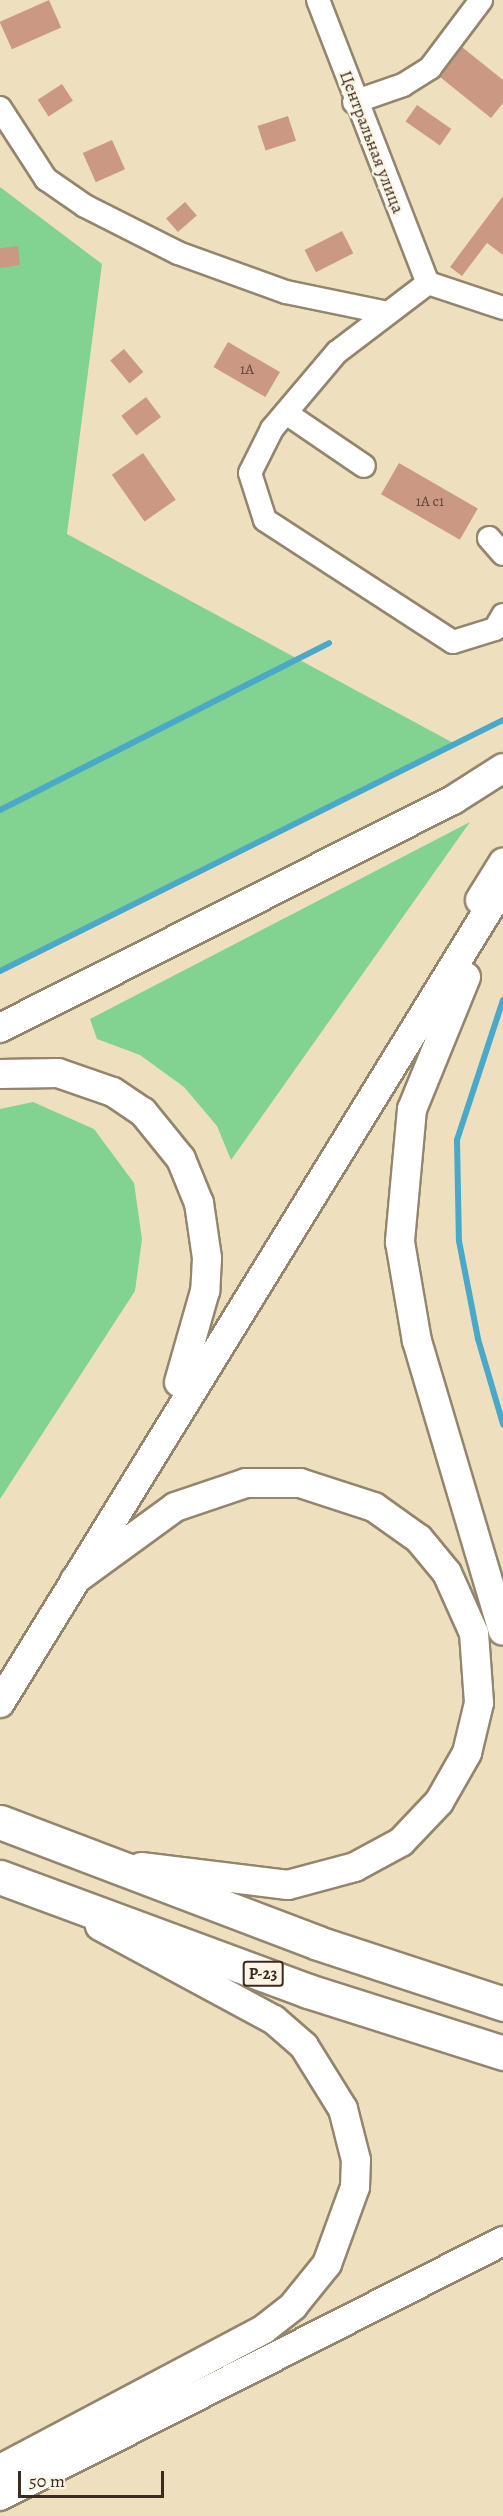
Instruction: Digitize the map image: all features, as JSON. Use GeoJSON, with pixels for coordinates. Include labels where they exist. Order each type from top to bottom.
{"type":"FeatureCollection","features":[{"type":"Feature","properties":{"kind":"highway"},"geometry":{"type":"LineString","coordinates":[[0,1822],[92,1859],[503,2004]]}},
{"type":"Feature","properties":{"kind":"highway","name":"Р-23"},"geometry":{"type":"LineString","coordinates":[[13,1882],[308,1991],[503,2053]]}},
{"type":"Feature","properties":{"kind":"main road"},"geometry":{"type":"LineString","coordinates":[[0,1028],[453,800],[503,768]]}},
{"type":"Feature","properties":{"kind":"main road"},"geometry":{"type":"LineString","coordinates":[[0,1674],[503,863]]}},
{"type":"Feature","properties":{"kind":"main road"},"geometry":{"type":"LineString","coordinates":[[0,1704],[503,886]]}},
{"type":"Feature","properties":{"kind":"main road"},"geometry":{"type":"LineString","coordinates":[[503,904],[434,1045],[412,1109],[400,1242],[417,1341],[503,1631]]}},
{"type":"Feature","properties":{"kind":"main road"},"geometry":{"type":"LineString","coordinates":[[0,1074],[58,1073],[104,1088],[143,1112],[181,1159],[200,1203],[207,1258],[205,1291],[179,1382]]}},
{"type":"Feature","properties":{"kind":"main road"},"geometry":{"type":"LineString","coordinates":[[75,1580],[175,1507],[201,1496],[246,1483],[324,1487],[374,1507],[434,1556],[468,1613],[478,1657],[475,1727],[455,1779],[420,1826],[381,1855],[329,1877],[288,1884],[241,1883],[92,1859]]}},
{"type":"Feature","properties":{"kind":"main road"},"geometry":{"type":"LineString","coordinates":[[0,2469],[264,2329],[293,2306],[327,2264],[355,2187],[352,2134],[343,2109],[304,2046],[244,2002],[13,1882]]}},
{"type":"Feature","properties":{"kind":"main road"},"geometry":{"type":"LineString","coordinates":[[0,2496],[503,2241]]}},
{"type":"Feature","properties":{"kind":"street","name":"Центральная улица"},"geometry":{"type":"LineString","coordinates":[[318,0],[354,102],[428,283]]}},
{"type":"Feature","properties":{"kind":"street"},"geometry":{"type":"LineString","coordinates":[[354,102],[403,85],[430,68],[481,0]]}},
{"type":"Feature","properties":{"kind":"street"},"geometry":{"type":"LineString","coordinates":[[0,108],[46,179],[85,206],[178,253],[286,292],[388,312]]}},
{"type":"Feature","properties":{"kind":"street"},"geometry":{"type":"LineString","coordinates":[[503,308],[428,283],[337,352],[286,413],[250,473],[265,520],[453,642],[495,629],[503,615]]}},
{"type":"Feature","properties":{"kind":"street"},"geometry":{"type":"LineString","coordinates":[[286,413],[364,466]]}},
{"type":"Feature","properties":{"kind":"green space"},"geometry":{"type":"Polygon","coordinates":[[[0,187],[102,264],[67,534],[457,745],[0,971],[0,187]]]}},
{"type":"Feature","properties":{"kind":"green space"},"geometry":{"type":"Polygon","coordinates":[[[470,822],[231,1160],[217,1126],[184,1087],[140,1055],[97,1039],[90,1019],[470,822]]]}},
{"type":"Feature","properties":{"kind":"green space"},"geometry":{"type":"Polygon","coordinates":[[[33,1102],[94,1129],[134,1183],[142,1239],[135,1291],[0,1499],[0,1109],[33,1102]]]}},
{"type":"Feature","properties":{"kind":"building"},"geometry":{"type":"Polygon","coordinates":[[[49,0],[61,27],[12,49],[0,22],[49,0]]]}},
{"type":"Feature","properties":{"kind":"building"},"geometry":{"type":"Polygon","coordinates":[[[462,47],[503,80],[503,103],[491,118],[440,77],[462,47]]]}},
{"type":"Feature","properties":{"kind":"building"},"geometry":{"type":"Polygon","coordinates":[[[62,84],[73,101],[49,117],[38,100],[62,84]]]}},
{"type":"Feature","properties":{"kind":"building"},"geometry":{"type":"Polygon","coordinates":[[[417,105],[451,129],[440,145],[406,121],[417,105]]]}},
{"type":"Feature","properties":{"kind":"building"},"geometry":{"type":"Polygon","coordinates":[[[288,116],[296,141],[266,151],[258,126],[288,116]]]}},
{"type":"Feature","properties":{"kind":"building"},"geometry":{"type":"Polygon","coordinates":[[[112,140],[125,169],[96,182],[83,153],[112,140]]]}},
{"type":"Feature","properties":{"kind":"building"},"geometry":{"type":"Polygon","coordinates":[[[503,196],[503,255],[487,243],[462,276],[450,267],[503,196]]]}},
{"type":"Feature","properties":{"kind":"building"},"geometry":{"type":"Polygon","coordinates":[[[185,202],[197,216],[178,232],[166,218],[185,202]]]}},
{"type":"Feature","properties":{"kind":"building"},"geometry":{"type":"Polygon","coordinates":[[[342,231],[353,253],[316,272],[305,250],[342,231]]]}},
{"type":"Feature","properties":{"kind":"building"},"geometry":{"type":"Polygon","coordinates":[[[18,246],[20,265],[0,268],[0,248],[18,246]]]}},
{"type":"Feature","properties":{"kind":"building"},"geometry":{"type":"Polygon","coordinates":[[[228,342],[280,372],[265,397],[214,367],[228,342]]]}},
{"type":"Feature","properties":{"kind":"building"},"geometry":{"type":"Polygon","coordinates":[[[124,349],[143,372],[129,384],[110,361],[124,349]]]}},
{"type":"Feature","properties":{"kind":"building"},"geometry":{"type":"Polygon","coordinates":[[[146,397],[161,417],[136,436],[121,416],[146,397]]]}},
{"type":"Feature","properties":{"kind":"building"},"geometry":{"type":"Polygon","coordinates":[[[143,453],[176,500],[145,521],[112,475],[143,453]]]}},
{"type":"Feature","properties":{"kind":"building"},"geometry":{"type":"Polygon","coordinates":[[[399,463],[478,508],[460,540],[381,494],[399,463]]]}},
{"type":"Feature","properties":{"kind":"waterway"},"geometry":{"type":"LineString","coordinates":[[0,810],[329,643]]}},
{"type":"Feature","properties":{"kind":"waterway"},"geometry":{"type":"LineString","coordinates":[[0,971],[503,720]]}},
{"type":"Feature","properties":{"kind":"waterway"},"geometry":{"type":"LineString","coordinates":[[503,1000],[457,1140],[459,1241],[478,1339],[503,1424]]}}]}
